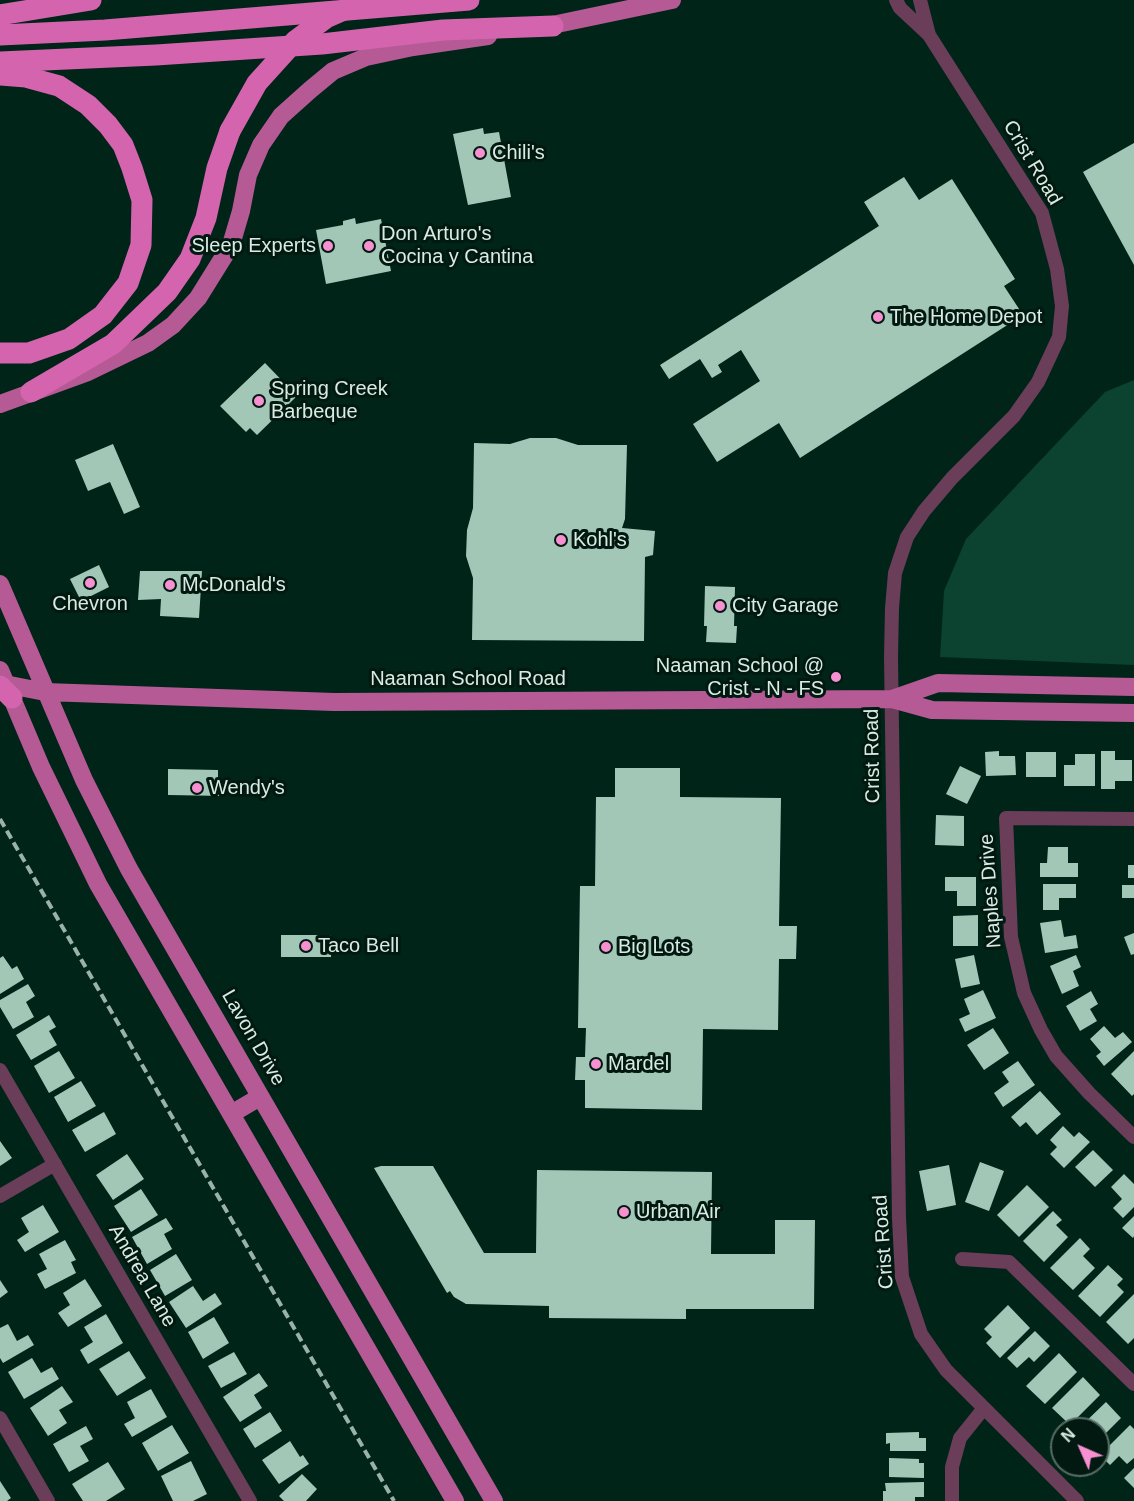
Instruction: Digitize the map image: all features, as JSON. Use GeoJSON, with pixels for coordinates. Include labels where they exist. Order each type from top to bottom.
{"type":"FeatureCollection","features":[{"type":"Feature","properties":{"kind":"highway"},"geometry":{"type":"LineString","coordinates":[[0,15],[91,0]]}},
{"type":"Feature","properties":{"kind":"highway"},"geometry":{"type":"LineString","coordinates":[[31,392],[113,344],[167,292],[190,259],[206,218],[217,168],[230,131],[257,83],[295,41],[326,18],[367,0]]}},
{"type":"Feature","properties":{"kind":"highway"},"geometry":{"type":"LineString","coordinates":[[0,35],[105,30],[469,0]]}},
{"type":"Feature","properties":{"kind":"highway"},"geometry":{"type":"LineString","coordinates":[[0,62],[168,55],[322,44],[443,30],[554,26]]}},
{"type":"Feature","properties":{"kind":"highway"},"geometry":{"type":"LineString","coordinates":[[0,75],[26,77],[59,86],[88,105],[108,125],[123,145],[142,200],[141,245],[128,283],[103,315],[69,339],[28,353],[0,353]]}},
{"type":"Feature","properties":{"kind":"main road"},"geometry":{"type":"LineString","coordinates":[[0,405],[88,372],[148,343],[173,325],[198,298],[231,245],[248,175],[261,145],[281,116],[333,71],[366,57],[413,47],[554,26],[672,0]]}},
{"type":"Feature","properties":{"kind":"main road","name":"Lavon Drive"},"geometry":{"type":"LineString","coordinates":[[0,584],[84,780],[129,869],[494,1501]]}},
{"type":"Feature","properties":{"kind":"main road","name":"Naaman School Road"},"geometry":{"type":"LineString","coordinates":[[892,699],[938,683],[1134,687]]}},
{"type":"Feature","properties":{"kind":"main road"},"geometry":{"type":"LineString","coordinates":[[3,686],[98,884],[455,1501]]}},
{"type":"Feature","properties":{"kind":"main road","name":"Naaman School Road"},"geometry":{"type":"LineString","coordinates":[[3,686],[45,692],[334,702],[892,699],[932,710],[1134,713]]}},
{"type":"Feature","properties":{"kind":"main road"},"geometry":{"type":"LineString","coordinates":[[231,1114],[260,1097]]}},
{"type":"Feature","properties":{"kind":"main road"},"geometry":{"type":"LineString","coordinates":[[384,1378],[413,1361]]}},
{"type":"Feature","properties":{"kind":"street","name":"Crist Road"},"geometry":{"type":"LineString","coordinates":[[896,0],[900,8],[929,35],[1042,213],[1057,269],[1062,306],[1059,337],[1038,382],[1014,416],[952,478],[924,511],[907,537],[896,573],[892,608],[892,699],[899,1218],[902,1277],[921,1334],[946,1370],[1077,1501]]}},
{"type":"Feature","properties":{"kind":"street","name":"Crist Road"},"geometry":{"type":"LineString","coordinates":[[920,0],[929,35]]}},
{"type":"Feature","properties":{"kind":"street","name":"Naples Drive"},"geometry":{"type":"LineString","coordinates":[[1134,819],[1006,818],[1011,937],[1024,993],[1056,1056],[1089,1094],[1134,1137]]}},
{"type":"Feature","properties":{"kind":"street","name":"Andrea Lane"},"geometry":{"type":"LineString","coordinates":[[0,1070],[250,1501]]}},
{"type":"Feature","properties":{"kind":"street"},"geometry":{"type":"LineString","coordinates":[[0,1196],[55,1164]]}},
{"type":"Feature","properties":{"kind":"street"},"geometry":{"type":"LineString","coordinates":[[962,1259],[1009,1262],[1134,1384]]}},
{"type":"Feature","properties":{"kind":"street"},"geometry":{"type":"LineString","coordinates":[[952,1501],[952,1467],[960,1438],[984,1408]]}},
{"type":"Feature","properties":{"kind":"street"},"geometry":{"type":"LineString","coordinates":[[0,1418],[48,1501]]}},
{"type":"Feature","properties":{"kind":"green space"},"geometry":{"type":"Polygon","coordinates":[[[1134,380],[1134,665],[940,657],[944,591],[966,539],[1105,392],[1134,380]]]}},
{"type":"Feature","properties":{"kind":"building","name":"Chili's"},"geometry":{"type":"Polygon","coordinates":[[[483,128],[484,134],[499,132],[511,197],[468,205],[453,134],[483,128]]]}},
{"type":"Feature","properties":{"kind":"building"},"geometry":{"type":"Polygon","coordinates":[[[1134,143],[1134,265],[1083,172],[1134,143]]]}},
{"type":"Feature","properties":{"kind":"building","name":"The Home Depot"},"geometry":{"type":"Polygon","coordinates":[[[904,177],[919,200],[952,179],[1015,279],[1004,286],[1023,315],[800,458],[779,423],[717,462],[693,424],[760,381],[741,350],[718,365],[722,372],[712,378],[700,359],[669,379],[660,365],[879,226],[864,202],[904,177]]]}},
{"type":"Feature","properties":{"kind":"building"},"geometry":{"type":"Polygon","coordinates":[[[355,218],[356,224],[381,219],[391,271],[326,284],[316,230],[343,225],[343,221],[355,218]]]}},
{"type":"Feature","properties":{"kind":"building","name":"Spring Creek Barbeque"},"geometry":{"type":"Polygon","coordinates":[[[265,363],[297,396],[257,435],[250,428],[246,432],[220,406],[265,363]]]}},
{"type":"Feature","properties":{"kind":"building","name":"Kohl's"},"geometry":{"type":"Polygon","coordinates":[[[530,438],[556,438],[578,445],[627,445],[625,519],[622,528],[655,531],[653,555],[645,557],[644,641],[472,640],[473,578],[466,556],[467,530],[473,508],[474,443],[510,444],[530,438]]]}},
{"type":"Feature","properties":{"kind":"building"},"geometry":{"type":"Polygon","coordinates":[[[113,444],[140,507],[124,514],[110,482],[88,491],[75,460],[113,444]]]}},
{"type":"Feature","properties":{"kind":"building","name":"Chevron"},"geometry":{"type":"Polygon","coordinates":[[[99,565],[109,587],[81,601],[70,579],[99,565]]]}},
{"type":"Feature","properties":{"kind":"building","name":"McDonald's"},"geometry":{"type":"Polygon","coordinates":[[[140,571],[202,571],[199,618],[160,616],[161,599],[138,600],[140,571]]]}},
{"type":"Feature","properties":{"kind":"building","name":"City Garage"},"geometry":{"type":"Polygon","coordinates":[[[705,586],[735,587],[736,643],[706,642],[705,586]]]}},
{"type":"Feature","properties":{"kind":"building"},"geometry":{"type":"Polygon","coordinates":[[[999,751],[999,756],[1015,756],[1016,775],[986,776],[985,752],[999,751]]]}},
{"type":"Feature","properties":{"kind":"building"},"geometry":{"type":"Polygon","coordinates":[[[1101,751],[1115,751],[1115,760],[1132,760],[1132,781],[1115,781],[1115,789],[1101,789],[1101,751]]]}},
{"type":"Feature","properties":{"kind":"building"},"geometry":{"type":"Polygon","coordinates":[[[1026,752],[1056,752],[1056,777],[1026,777],[1026,752]]]}},
{"type":"Feature","properties":{"kind":"building"},"geometry":{"type":"Polygon","coordinates":[[[1075,754],[1095,754],[1095,786],[1064,786],[1064,765],[1075,765],[1075,754]]]}},
{"type":"Feature","properties":{"kind":"building"},"geometry":{"type":"Polygon","coordinates":[[[960,766],[981,776],[967,804],[946,794],[960,766]]]}},
{"type":"Feature","properties":{"kind":"building"},"geometry":{"type":"Polygon","coordinates":[[[615,768],[680,768],[680,797],[781,798],[779,926],[797,926],[796,959],[779,959],[778,1030],[703,1029],[702,1110],[585,1108],[585,1080],[575,1080],[576,1057],[585,1057],[586,1028],[578,1028],[580,886],[595,886],[596,797],[615,797],[615,768]]]}},
{"type":"Feature","properties":{"kind":"building","name":"Wendy's"},"geometry":{"type":"Polygon","coordinates":[[[168,769],[218,770],[218,782],[226,782],[225,796],[168,795],[168,769]]]}},
{"type":"Feature","properties":{"kind":"building"},"geometry":{"type":"Polygon","coordinates":[[[936,815],[964,816],[964,846],[935,845],[936,815]]]}},
{"type":"Feature","properties":{"kind":"building"},"geometry":{"type":"Polygon","coordinates":[[[1048,847],[1068,847],[1068,863],[1078,863],[1078,877],[1040,877],[1040,863],[1047,863],[1048,847]]]}},
{"type":"Feature","properties":{"kind":"building"},"geometry":{"type":"Polygon","coordinates":[[[1128,865],[1134,865],[1134,878],[1128,878],[1128,865]]]}},
{"type":"Feature","properties":{"kind":"building"},"geometry":{"type":"Polygon","coordinates":[[[945,877],[976,877],[976,906],[957,906],[957,891],[945,891],[945,877]]]}},
{"type":"Feature","properties":{"kind":"building"},"geometry":{"type":"Polygon","coordinates":[[[1043,884],[1076,884],[1076,898],[1059,898],[1059,910],[1043,910],[1043,884]]]}},
{"type":"Feature","properties":{"kind":"building"},"geometry":{"type":"Polygon","coordinates":[[[1122,885],[1134,885],[1134,898],[1122,898],[1122,885]]]}},
{"type":"Feature","properties":{"kind":"building"},"geometry":{"type":"Polygon","coordinates":[[[978,915],[978,946],[953,946],[953,916],[978,915]]]}},
{"type":"Feature","properties":{"kind":"building"},"geometry":{"type":"Polygon","coordinates":[[[1061,920],[1064,937],[1076,935],[1078,948],[1045,953],[1040,923],[1061,920]]]}},
{"type":"Feature","properties":{"kind":"building"},"geometry":{"type":"Polygon","coordinates":[[[1134,933],[1134,954],[1131,955],[1124,937],[1134,933]]]}},
{"type":"Feature","properties":{"kind":"building","name":"Taco Bell"},"geometry":{"type":"Polygon","coordinates":[[[281,935],[331,935],[331,957],[281,957],[281,935]]]}},
{"type":"Feature","properties":{"kind":"building"},"geometry":{"type":"Polygon","coordinates":[[[974,955],[980,984],[961,988],[955,959],[974,955]]]}},
{"type":"Feature","properties":{"kind":"building"},"geometry":{"type":"Polygon","coordinates":[[[1076,955],[1081,967],[1073,971],[1079,986],[1062,994],[1050,966],[1076,955]]]}},
{"type":"Feature","properties":{"kind":"building"},"geometry":{"type":"Polygon","coordinates":[[[3,956],[12,969],[17,966],[24,979],[0,994],[0,958],[3,956]]]}},
{"type":"Feature","properties":{"kind":"building"},"geometry":{"type":"Polygon","coordinates":[[[28,984],[35,996],[26,1002],[34,1017],[13,1029],[0,1007],[0,1000],[28,984]]]}},
{"type":"Feature","properties":{"kind":"building"},"geometry":{"type":"Polygon","coordinates":[[[983,990],[996,1018],[965,1032],[959,1019],[970,1014],[964,999],[983,990]]]}},
{"type":"Feature","properties":{"kind":"building"},"geometry":{"type":"Polygon","coordinates":[[[1091,991],[1098,1004],[1090,1009],[1097,1021],[1080,1031],[1066,1006],[1091,991]]]}},
{"type":"Feature","properties":{"kind":"building"},"geometry":{"type":"Polygon","coordinates":[[[49,1015],[56,1027],[49,1031],[57,1045],[31,1060],[16,1035],[49,1015]]]}},
{"type":"Feature","properties":{"kind":"building"},"geometry":{"type":"Polygon","coordinates":[[[1104,1026],[1115,1038],[1123,1032],[1132,1042],[1104,1066],[1096,1056],[1101,1052],[1090,1039],[1104,1026]]]}},
{"type":"Feature","properties":{"kind":"building"},"geometry":{"type":"Polygon","coordinates":[[[993,1028],[1009,1053],[984,1070],[967,1045],[993,1028]]]}},
{"type":"Feature","properties":{"kind":"building"},"geometry":{"type":"Polygon","coordinates":[[[59,1051],[75,1078],[49,1093],[34,1066],[59,1051]]]}},
{"type":"Feature","properties":{"kind":"building"},"geometry":{"type":"Polygon","coordinates":[[[1134,1051],[1134,1094],[1132,1096],[1111,1074],[1134,1051]]]}},
{"type":"Feature","properties":{"kind":"building"},"geometry":{"type":"Polygon","coordinates":[[[1018,1061],[1035,1085],[1003,1107],[994,1093],[1009,1082],[1002,1072],[1018,1061]]]}},
{"type":"Feature","properties":{"kind":"building"},"geometry":{"type":"Polygon","coordinates":[[[81,1081],[96,1106],[68,1122],[54,1097],[81,1081]]]}},
{"type":"Feature","properties":{"kind":"building"},"geometry":{"type":"Polygon","coordinates":[[[1040,1091],[1061,1114],[1037,1135],[1026,1122],[1020,1127],[1011,1117],[1040,1091]]]}},
{"type":"Feature","properties":{"kind":"building"},"geometry":{"type":"Polygon","coordinates":[[[104,1112],[116,1134],[85,1152],[72,1130],[104,1112]]]}},
{"type":"Feature","properties":{"kind":"building"},"geometry":{"type":"Polygon","coordinates":[[[1063,1126],[1074,1137],[1079,1132],[1090,1142],[1064,1168],[1050,1154],[1057,1147],[1050,1140],[1063,1126]]]}},
{"type":"Feature","properties":{"kind":"building"},"geometry":{"type":"Polygon","coordinates":[[[0,1141],[12,1158],[0,1166],[0,1141]]]}},
{"type":"Feature","properties":{"kind":"building"},"geometry":{"type":"Polygon","coordinates":[[[1093,1150],[1113,1170],[1095,1187],[1075,1167],[1093,1150]]]}},
{"type":"Feature","properties":{"kind":"building"},"geometry":{"type":"Polygon","coordinates":[[[127,1154],[144,1179],[113,1200],[96,1175],[127,1154]]]}},
{"type":"Feature","properties":{"kind":"building"},"geometry":{"type":"Polygon","coordinates":[[[980,1162],[1004,1171],[989,1211],[965,1202],[980,1162]]]}},
{"type":"Feature","properties":{"kind":"building"},"geometry":{"type":"Polygon","coordinates":[[[949,1165],[956,1205],[927,1211],[919,1171],[949,1165]]]}},
{"type":"Feature","properties":{"kind":"building"},"geometry":{"type":"Polygon","coordinates":[[[433,1166],[484,1253],[536,1253],[537,1170],[712,1172],[711,1254],[775,1254],[775,1220],[815,1220],[814,1309],[686,1309],[686,1319],[549,1318],[549,1306],[466,1304],[454,1297],[450,1291],[447,1293],[374,1168],[433,1166]]]}},
{"type":"Feature","properties":{"kind":"building"},"geometry":{"type":"Polygon","coordinates":[[[1124,1174],[1134,1184],[1134,1207],[1123,1218],[1113,1208],[1122,1199],[1111,1187],[1124,1174]]]}},
{"type":"Feature","properties":{"kind":"building"},"geometry":{"type":"Polygon","coordinates":[[[1027,1185],[1049,1207],[1019,1237],[997,1215],[1027,1185]]]}},
{"type":"Feature","properties":{"kind":"building"},"geometry":{"type":"Polygon","coordinates":[[[141,1189],[158,1215],[131,1232],[114,1206],[141,1189]]]}},
{"type":"Feature","properties":{"kind":"building"},"geometry":{"type":"Polygon","coordinates":[[[43,1205],[59,1232],[25,1252],[17,1240],[29,1232],[21,1218],[43,1205]]]}},
{"type":"Feature","properties":{"kind":"building"},"geometry":{"type":"Polygon","coordinates":[[[1053,1211],[1062,1220],[1056,1225],[1068,1237],[1044,1262],[1023,1241],[1053,1211]]]}},
{"type":"Feature","properties":{"kind":"building"},"geometry":{"type":"Polygon","coordinates":[[[1134,1216],[1134,1236],[1133,1238],[1122,1228],[1134,1216]]]}},
{"type":"Feature","properties":{"kind":"building"},"geometry":{"type":"Polygon","coordinates":[[[166,1218],[173,1229],[164,1234],[172,1249],[147,1264],[132,1237],[166,1218]]]}},
{"type":"Feature","properties":{"kind":"building"},"geometry":{"type":"Polygon","coordinates":[[[1080,1238],[1090,1249],[1083,1256],[1095,1268],[1073,1290],[1050,1268],[1080,1238]]]}},
{"type":"Feature","properties":{"kind":"building"},"geometry":{"type":"Polygon","coordinates":[[[65,1240],[76,1260],[71,1262],[76,1273],[45,1289],[37,1274],[47,1269],[39,1254],[65,1240]]]}},
{"type":"Feature","properties":{"kind":"building"},"geometry":{"type":"Polygon","coordinates":[[[176,1254],[192,1280],[165,1296],[150,1270],[176,1254]]]}},
{"type":"Feature","properties":{"kind":"building"},"geometry":{"type":"Polygon","coordinates":[[[1108,1265],[1123,1279],[1117,1285],[1124,1292],[1100,1317],[1078,1296],[1108,1265]]]}},
{"type":"Feature","properties":{"kind":"building"},"geometry":{"type":"Polygon","coordinates":[[[85,1279],[102,1306],[68,1327],[58,1313],[70,1305],[63,1293],[85,1279]]]}},
{"type":"Feature","properties":{"kind":"building"},"geometry":{"type":"Polygon","coordinates":[[[0,1280],[8,1292],[0,1298],[0,1280]]]}},
{"type":"Feature","properties":{"kind":"building"},"geometry":{"type":"Polygon","coordinates":[[[193,1286],[203,1301],[215,1293],[222,1304],[186,1328],[169,1302],[193,1286]]]}},
{"type":"Feature","properties":{"kind":"building"},"geometry":{"type":"Polygon","coordinates":[[[1134,1294],[1134,1338],[1128,1344],[1106,1322],[1134,1294]]]}},
{"type":"Feature","properties":{"kind":"building"},"geometry":{"type":"Polygon","coordinates":[[[1008,1305],[1030,1328],[1000,1358],[986,1343],[992,1337],[984,1329],[1008,1305]]]}},
{"type":"Feature","properties":{"kind":"building"},"geometry":{"type":"Polygon","coordinates":[[[106,1314],[123,1343],[88,1364],[80,1350],[93,1342],[84,1327],[106,1314]]]}},
{"type":"Feature","properties":{"kind":"building"},"geometry":{"type":"Polygon","coordinates":[[[214,1317],[229,1343],[203,1359],[188,1332],[214,1317]]]}},
{"type":"Feature","properties":{"kind":"building"},"geometry":{"type":"Polygon","coordinates":[[[8,1324],[17,1341],[28,1335],[34,1345],[3,1363],[0,1358],[0,1328],[8,1324]]]}},
{"type":"Feature","properties":{"kind":"building"},"geometry":{"type":"Polygon","coordinates":[[[1035,1331],[1050,1346],[1034,1362],[1029,1357],[1017,1368],[1007,1358],[1035,1331]]]}},
{"type":"Feature","properties":{"kind":"building"},"geometry":{"type":"Polygon","coordinates":[[[129,1351],[146,1378],[117,1396],[99,1369],[129,1351]]]}},
{"type":"Feature","properties":{"kind":"building"},"geometry":{"type":"Polygon","coordinates":[[[234,1352],[247,1374],[221,1388],[208,1366],[234,1352]]]}},
{"type":"Feature","properties":{"kind":"building"},"geometry":{"type":"Polygon","coordinates":[[[1059,1353],[1077,1372],[1045,1404],[1026,1386],[1059,1353]]]}},
{"type":"Feature","properties":{"kind":"building"},"geometry":{"type":"Polygon","coordinates":[[[32,1358],[41,1373],[52,1367],[59,1379],[24,1399],[8,1372],[32,1358]]]}},
{"type":"Feature","properties":{"kind":"building"},"geometry":{"type":"Polygon","coordinates":[[[259,1373],[268,1386],[254,1395],[262,1408],[240,1422],[223,1397],[259,1373]]]}},
{"type":"Feature","properties":{"kind":"building"},"geometry":{"type":"Polygon","coordinates":[[[1083,1377],[1100,1395],[1078,1417],[1062,1417],[1052,1408],[1083,1377]]]}},
{"type":"Feature","properties":{"kind":"building"},"geometry":{"type":"Polygon","coordinates":[[[62,1386],[73,1402],[59,1410],[67,1423],[48,1436],[30,1408],[62,1386]]]}},
{"type":"Feature","properties":{"kind":"building"},"geometry":{"type":"Polygon","coordinates":[[[151,1389],[167,1417],[132,1437],[124,1424],[135,1418],[127,1402],[151,1389]]]}},
{"type":"Feature","properties":{"kind":"building"},"geometry":{"type":"Polygon","coordinates":[[[1106,1402],[1121,1418],[1110,1429],[1110,1417],[1090,1417],[1106,1402]]]}},
{"type":"Feature","properties":{"kind":"building"},"geometry":{"type":"Polygon","coordinates":[[[270,1412],[282,1431],[255,1448],[243,1429],[270,1412]]]}},
{"type":"Feature","properties":{"kind":"building"},"geometry":{"type":"Polygon","coordinates":[[[172,1425],[189,1453],[158,1471],[142,1443],[172,1425]]]}},
{"type":"Feature","properties":{"kind":"building"},"geometry":{"type":"Polygon","coordinates":[[[1130,1425],[1134,1429],[1134,1458],[1127,1464],[1119,1456],[1110,1465],[1110,1445],[1130,1425]]]}},
{"type":"Feature","properties":{"kind":"building"},"geometry":{"type":"Polygon","coordinates":[[[86,1426],[93,1439],[80,1446],[89,1461],[69,1472],[53,1444],[86,1426]]]}},
{"type":"Feature","properties":{"kind":"building"},"geometry":{"type":"Polygon","coordinates":[[[919,1432],[919,1438],[926,1438],[926,1451],[890,1451],[890,1443],[886,1444],[886,1433],[919,1432]]]}},
{"type":"Feature","properties":{"kind":"building"},"geometry":{"type":"Polygon","coordinates":[[[290,1441],[300,1457],[303,1455],[309,1464],[279,1484],[262,1460],[290,1441]]]}},
{"type":"Feature","properties":{"kind":"building"},"geometry":{"type":"Polygon","coordinates":[[[889,1458],[919,1459],[919,1463],[924,1463],[924,1478],[889,1477],[889,1458]]]}},
{"type":"Feature","properties":{"kind":"building"},"geometry":{"type":"Polygon","coordinates":[[[191,1461],[207,1494],[193,1501],[173,1501],[161,1476],[191,1461]]]}},
{"type":"Feature","properties":{"kind":"building"},"geometry":{"type":"Polygon","coordinates":[[[108,1462],[125,1489],[106,1501],[83,1501],[72,1484],[108,1462]]]}},
{"type":"Feature","properties":{"kind":"building"},"geometry":{"type":"Polygon","coordinates":[[[1134,1468],[1134,1488],[1124,1478],[1134,1468]]]}},
{"type":"Feature","properties":{"kind":"building"},"geometry":{"type":"Polygon","coordinates":[[[302,1474],[317,1489],[306,1501],[284,1501],[279,1496],[302,1474]]]}},
{"type":"Feature","properties":{"kind":"building"},"geometry":{"type":"Polygon","coordinates":[[[0,1481],[11,1498],[7,1501],[0,1501],[0,1481]]]}},
{"type":"Feature","properties":{"kind":"building"},"geometry":{"type":"Polygon","coordinates":[[[924,1482],[924,1497],[915,1497],[915,1501],[883,1501],[883,1491],[886,1491],[885,1483],[924,1482]]]}},
{"type":"Feature","properties":{"kind":"railway"},"geometry":{"type":"LineString","coordinates":[[0,819],[394,1501]]}},
{"type":"Feature","properties":{"kind":"place","name":"Chili's"},"geometry":{"type":"Point","coordinates":[480,153]}},
{"type":"Feature","properties":{"kind":"place","name":"Sleep Experts"},"geometry":{"type":"Point","coordinates":[328,246]}},
{"type":"Feature","properties":{"kind":"place","name":"Don Arturo's Cocina y Cantina"},"geometry":{"type":"Point","coordinates":[369,246]}},
{"type":"Feature","properties":{"kind":"place","name":"The Home Depot"},"geometry":{"type":"Point","coordinates":[878,317]}},
{"type":"Feature","properties":{"kind":"place","name":"Spring Creek Barbeque"},"geometry":{"type":"Point","coordinates":[259,401]}},
{"type":"Feature","properties":{"kind":"place","name":"Kohl's"},"geometry":{"type":"Point","coordinates":[561,540]}},
{"type":"Feature","properties":{"kind":"place","name":"Chevron"},"geometry":{"type":"Point","coordinates":[90,583]}},
{"type":"Feature","properties":{"kind":"place","name":"McDonald's"},"geometry":{"type":"Point","coordinates":[170,585]}},
{"type":"Feature","properties":{"kind":"place","name":"City Garage"},"geometry":{"type":"Point","coordinates":[720,606]}},
{"type":"Feature","properties":{"kind":"place","name":"Naaman School @ Crist - N - FS"},"geometry":{"type":"Point","coordinates":[836,677]}},
{"type":"Feature","properties":{"kind":"place","name":"Wendy's"},"geometry":{"type":"Point","coordinates":[197,788]}},
{"type":"Feature","properties":{"kind":"place","name":"Taco Bell"},"geometry":{"type":"Point","coordinates":[306,946]}},
{"type":"Feature","properties":{"kind":"place","name":"Big Lots"},"geometry":{"type":"Point","coordinates":[606,947]}},
{"type":"Feature","properties":{"kind":"place","name":"Mardel"},"geometry":{"type":"Point","coordinates":[596,1064]}},
{"type":"Feature","properties":{"kind":"place","name":"Urban Air"},"geometry":{"type":"Point","coordinates":[624,1212]}}]}
